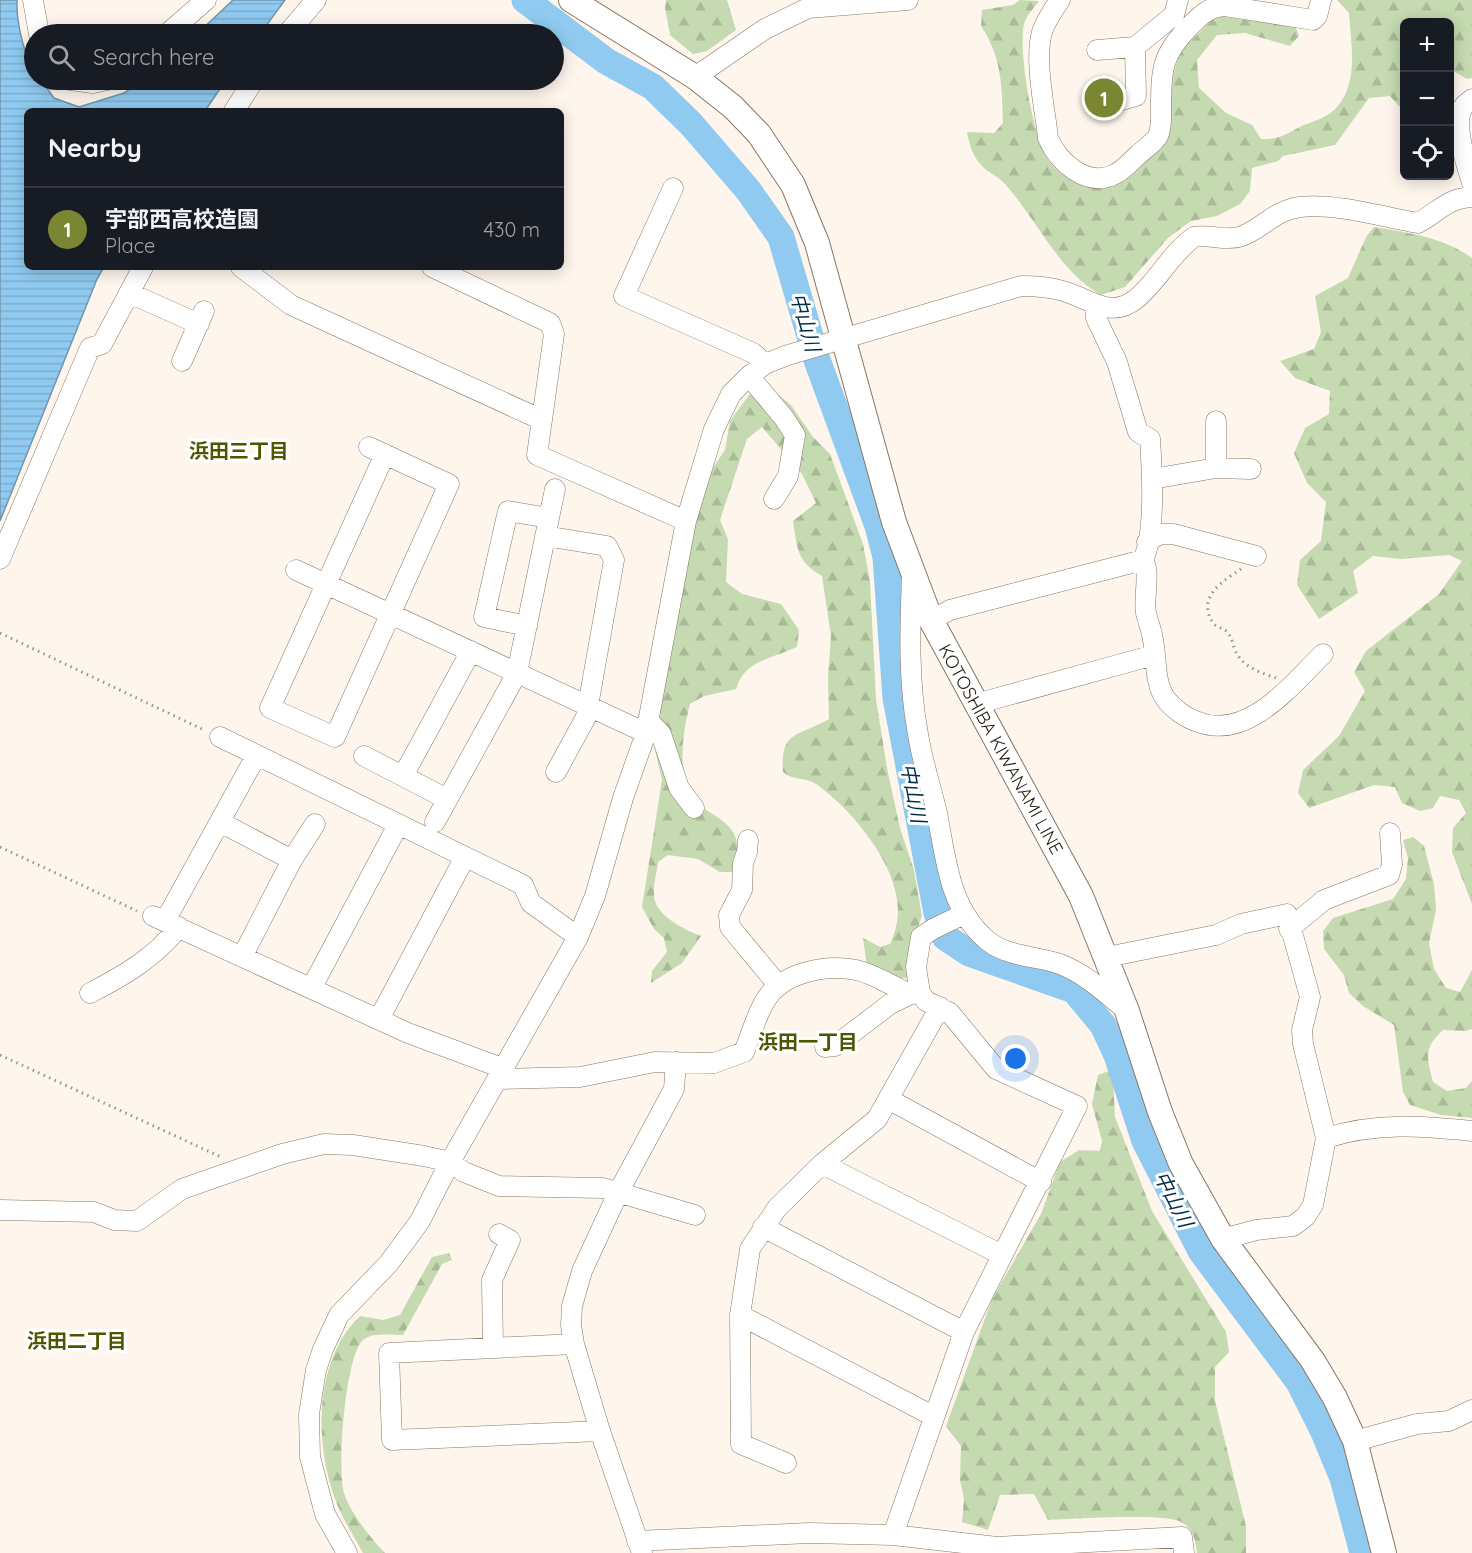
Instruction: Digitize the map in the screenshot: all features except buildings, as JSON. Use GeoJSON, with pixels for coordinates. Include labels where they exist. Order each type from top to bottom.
{"type":"FeatureCollection","features":[{"type":"Feature","properties":{"kind":"main road","name":"KOTOSHIBA KIWANAMI LINE"},"geometry":{"type":"LineString","coordinates":[[571,0],[695,77],[733,108],[759,134],[793,185],[817,243],[834,340],[912,574],[931,620],[1081,896],[1107,957],[1160,1112],[1181,1164],[1223,1239],[1313,1361],[1335,1398],[1355,1441],[1384,1553]]}},
{"type":"Feature","properties":{"kind":"street"},"geometry":{"type":"LineString","coordinates":[[33,0],[37,24]]}},
{"type":"Feature","properties":{"kind":"street"},"geometry":{"type":"LineString","coordinates":[[178,24],[206,0]]}},
{"type":"Feature","properties":{"kind":"street"},"geometry":{"type":"LineString","coordinates":[[296,24],[316,0]]}},
{"type":"Feature","properties":{"kind":"street"},"geometry":{"type":"LineString","coordinates":[[695,77],[765,29],[808,8],[908,0]]}},
{"type":"Feature","properties":{"kind":"street"},"geometry":{"type":"LineString","coordinates":[[1060,0],[1047,19],[1041,34],[1039,54],[1048,138],[1053,151],[1068,165],[1086,177],[1100,179],[1115,175],[1157,137],[1161,126],[1163,60],[1173,43],[1204,12],[1214,7],[1225,6],[1313,20],[1317,16],[1321,0]]}},
{"type":"Feature","properties":{"kind":"street"},"geometry":{"type":"LineString","coordinates":[[1097,50],[1135,47],[1174,15],[1178,0]]}},
{"type":"Feature","properties":{"kind":"street"},"geometry":{"type":"LineString","coordinates":[[1102,106],[1136,96],[1135,47]]}},
{"type":"Feature","properties":{"kind":"street"},"geometry":{"type":"LineString","coordinates":[[236,108],[248,90]]}},
{"type":"Feature","properties":{"kind":"street"},"geometry":{"type":"LineString","coordinates":[[1472,99],[1462,108],[1459,121],[1461,143],[1472,183]]}},
{"type":"Feature","properties":{"kind":"street"},"geometry":{"type":"LineString","coordinates":[[673,188],[624,296],[753,353],[765,364]]}},
{"type":"Feature","properties":{"kind":"street"},"geometry":{"type":"LineString","coordinates":[[343,1552],[326,1514],[310,1457],[309,1414],[316,1370],[339,1315],[409,1238],[578,937],[594,896],[647,727],[686,521],[714,429],[731,394],[765,364],[804,349],[1021,286],[1040,286],[1065,291],[1096,306],[1112,309],[1126,306],[1138,298],[1194,237],[1206,234],[1235,238],[1246,234],[1283,210],[1303,207],[1348,210],[1418,223],[1444,203],[1459,197],[1472,197]]}},
{"type":"Feature","properties":{"kind":"street"},"geometry":{"type":"LineString","coordinates":[[0,559],[90,348],[102,344],[141,270]]}},
{"type":"Feature","properties":{"kind":"street"},"geometry":{"type":"LineString","coordinates":[[246,270],[291,305],[542,420]]}},
{"type":"Feature","properties":{"kind":"street"},"geometry":{"type":"LineString","coordinates":[[438,270],[550,323],[554,334],[537,455],[686,521]]}},
{"type":"Feature","properties":{"kind":"street"},"geometry":{"type":"LineString","coordinates":[[129,293],[202,318],[182,361]]}},
{"type":"Feature","properties":{"kind":"street"},"geometry":{"type":"LineString","coordinates":[[1096,306],[1096,318],[1117,362],[1138,432],[1150,439],[1152,479],[1145,551],[1146,613],[1158,682],[1165,698],[1190,719],[1207,725],[1223,727],[1240,722],[1260,711],[1323,654]]}},
{"type":"Feature","properties":{"kind":"street"},"geometry":{"type":"LineString","coordinates":[[749,376],[795,435],[788,476],[774,499]]}},
{"type":"Feature","properties":{"kind":"street"},"geometry":{"type":"LineString","coordinates":[[1216,421],[1216,468]]}},
{"type":"Feature","properties":{"kind":"street"},"geometry":{"type":"LineString","coordinates":[[377,451],[448,484],[392,614],[335,737],[270,708],[327,584],[377,451]]}},
{"type":"Feature","properties":{"kind":"street"},"geometry":{"type":"LineString","coordinates":[[1152,479],[1216,468],[1251,469]]}},
{"type":"Feature","properties":{"kind":"street"},"geometry":{"type":"LineString","coordinates":[[435,822],[517,673],[555,489]]}},
{"type":"Feature","properties":{"kind":"street"},"geometry":{"type":"LineString","coordinates":[[527,627],[484,617],[508,511],[547,527],[607,546],[615,560],[586,705],[586,717],[556,772]]}},
{"type":"Feature","properties":{"kind":"street"},"geometry":{"type":"LineString","coordinates":[[931,620],[951,610],[1145,551],[1160,534],[1173,534],[1256,556]]}},
{"type":"Feature","properties":{"kind":"street"},"geometry":{"type":"LineString","coordinates":[[296,570],[586,705],[647,727],[661,735],[679,788],[694,808]]}},
{"type":"Feature","properties":{"kind":"street"},"geometry":{"type":"LineString","coordinates":[[912,574],[910,667],[918,735],[957,917],[990,943],[1010,952],[1059,964],[1077,972],[1127,1011]]}},
{"type":"Feature","properties":{"kind":"street"},"geometry":{"type":"LineString","coordinates":[[404,776],[471,651]]}},
{"type":"Feature","properties":{"kind":"street"},"geometry":{"type":"LineString","coordinates":[[976,704],[1155,655]]}},
{"type":"Feature","properties":{"kind":"street"},"geometry":{"type":"LineString","coordinates":[[220,737],[524,885],[531,903],[578,937]]}},
{"type":"Feature","properties":{"kind":"street"},"geometry":{"type":"LineString","coordinates":[[90,993],[133,970],[165,944],[166,921],[256,756]]}},
{"type":"Feature","properties":{"kind":"street"},"geometry":{"type":"LineString","coordinates":[[364,756],[447,798]]}},
{"type":"Feature","properties":{"kind":"street"},"geometry":{"type":"LineString","coordinates":[[220,822],[292,860]]}},
{"type":"Feature","properties":{"kind":"street"},"geometry":{"type":"LineString","coordinates":[[243,955],[292,860],[315,824]]}},
{"type":"Feature","properties":{"kind":"street"},"geometry":{"type":"LineString","coordinates":[[312,987],[398,825]]}},
{"type":"Feature","properties":{"kind":"street"},"geometry":{"type":"LineString","coordinates":[[1289,929],[1324,900],[1389,875],[1392,865],[1390,833]]}},
{"type":"Feature","properties":{"kind":"street"},"geometry":{"type":"LineString","coordinates":[[748,840],[747,852],[742,863],[742,890],[729,915],[730,927],[778,985]]}},
{"type":"Feature","properties":{"kind":"street"},"geometry":{"type":"LineString","coordinates":[[379,1019],[465,857]]}},
{"type":"Feature","properties":{"kind":"street"},"geometry":{"type":"LineString","coordinates":[[1107,957],[1216,935],[1241,924],[1287,914],[1289,929],[1310,997],[1302,1030],[1303,1044],[1326,1138],[1319,1186],[1313,1205],[1305,1217],[1293,1226],[1256,1230],[1223,1239]]}},
{"type":"Feature","properties":{"kind":"street"},"geometry":{"type":"LineString","coordinates":[[916,993],[916,967],[921,937],[933,928],[957,917]]}},
{"type":"Feature","properties":{"kind":"street"},"geometry":{"type":"LineString","coordinates":[[166,921],[500,1074],[580,1077],[655,1062],[714,1063],[744,1052],[766,1000],[778,985],[815,971],[844,969],[872,975],[916,993],[926,1001],[951,1012],[996,1069],[1077,1106],[964,1332],[893,1536]]}},
{"type":"Feature","properties":{"kind":"street"},"geometry":{"type":"LineString","coordinates":[[825,1047],[835,1046],[890,1004],[916,993]]}},
{"type":"Feature","properties":{"kind":"street"},"geometry":{"type":"LineString","coordinates":[[786,1463],[741,1444],[740,1315],[750,1249],[777,1208],[822,1164],[877,1119],[890,1100],[940,1007]]}},
{"type":"Feature","properties":{"kind":"street"},"geometry":{"type":"LineString","coordinates":[[676,1062],[674,1089],[619,1191],[576,1288],[571,1325],[574,1344],[600,1431],[640,1547],[798,1533],[893,1536],[997,1547],[1136,1546],[1182,1537],[1184,1553]]}},
{"type":"Feature","properties":{"kind":"street"},"geometry":{"type":"LineString","coordinates":[[890,1100],[1041,1182]]}},
{"type":"Feature","properties":{"kind":"street"},"geometry":{"type":"LineString","coordinates":[[1326,1138],[1350,1131],[1423,1125],[1472,1131]]}},
{"type":"Feature","properties":{"kind":"street"},"geometry":{"type":"LineString","coordinates":[[0,1210],[94,1212],[114,1220],[137,1221],[182,1189],[282,1154],[324,1144],[353,1145],[450,1162],[464,1172],[499,1186],[603,1188],[619,1191],[695,1215]]}},
{"type":"Feature","properties":{"kind":"street"},"geometry":{"type":"LineString","coordinates":[[822,1164],[1002,1255]]}},
{"type":"Feature","properties":{"kind":"street"},"geometry":{"type":"LineString","coordinates":[[763,1227],[964,1332]]}},
{"type":"Feature","properties":{"kind":"street"},"geometry":{"type":"LineString","coordinates":[[493,1348],[492,1280],[510,1240],[499,1234]]}},
{"type":"Feature","properties":{"kind":"street"},"geometry":{"type":"LineString","coordinates":[[740,1315],[933,1416]]}},
{"type":"Feature","properties":{"kind":"street"},"geometry":{"type":"LineString","coordinates":[[574,1344],[389,1353],[392,1440],[600,1431]]}},
{"type":"Feature","properties":{"kind":"street"},"geometry":{"type":"LineString","coordinates":[[1355,1441],[1417,1424],[1449,1421],[1472,1410]]}},
{"type":"Feature","properties":{"kind":"path"},"geometry":{"type":"LineString","coordinates":[[1256,556],[1251,562],[1217,585],[1208,601],[1211,617],[1214,624],[1227,631],[1242,661],[1257,671],[1292,683]]}},
{"type":"Feature","properties":{"kind":"path"},"geometry":{"type":"LineString","coordinates":[[0,633],[220,737]]}},
{"type":"Feature","properties":{"kind":"path"},"geometry":{"type":"LineString","coordinates":[[0,848],[166,921]]}},
{"type":"Feature","properties":{"kind":"path"},"geometry":{"type":"LineString","coordinates":[[0,1055],[230,1162],[236,1170]]}},
{"type":"Feature","properties":{"kind":"green space"},"geometry":{"type":"Polygon","coordinates":[[[666,0],[727,0],[736,30],[707,51],[693,54],[670,35],[665,8],[666,0]]]}},
{"type":"Feature","properties":{"kind":"green space"},"geometry":{"type":"Polygon","coordinates":[[[1020,0],[1039,1],[1024,24],[1023,55],[1028,96],[1044,153],[1058,171],[1074,179],[1120,180],[1168,133],[1173,75],[1180,52],[1211,21],[1225,15],[1295,25],[1299,36],[1290,46],[1245,33],[1217,35],[1197,60],[1199,88],[1226,113],[1252,125],[1261,139],[1282,136],[1325,117],[1337,107],[1344,97],[1351,74],[1351,37],[1349,13],[1337,0],[1472,0],[1472,78],[1467,79],[1454,71],[1454,18],[1400,18],[1400,106],[1390,96],[1369,98],[1335,145],[1283,156],[1278,161],[1252,168],[1250,191],[1240,204],[1217,216],[1191,221],[1168,238],[1125,287],[1101,295],[1072,272],[1060,258],[1016,197],[999,178],[979,162],[969,141],[967,132],[994,133],[1003,123],[997,61],[981,26],[982,10],[1013,5],[1020,0]]]}},
{"type":"Feature","properties":{"kind":"green space"},"geometry":{"type":"Polygon","coordinates":[[[1374,227],[1437,241],[1472,258],[1472,904],[1452,852],[1453,828],[1466,813],[1459,800],[1440,796],[1433,808],[1420,811],[1402,803],[1395,787],[1374,785],[1309,808],[1298,793],[1303,770],[1339,736],[1365,691],[1354,672],[1366,651],[1439,594],[1462,561],[1449,555],[1401,559],[1373,556],[1353,571],[1358,593],[1319,619],[1297,585],[1300,560],[1321,541],[1326,502],[1307,483],[1294,453],[1305,428],[1329,414],[1330,391],[1295,378],[1280,361],[1314,349],[1321,332],[1315,296],[1348,278],[1366,237],[1374,227]]]}},
{"type":"Feature","properties":{"kind":"green space"},"geometry":{"type":"Polygon","coordinates":[[[769,387],[791,405],[813,437],[830,454],[863,544],[870,582],[876,699],[887,768],[900,828],[914,870],[922,916],[913,942],[908,978],[892,978],[867,966],[863,938],[880,947],[890,944],[897,925],[898,903],[885,864],[874,844],[860,826],[830,795],[812,782],[791,777],[783,772],[785,749],[793,736],[829,719],[828,677],[831,636],[822,576],[803,560],[793,521],[816,503],[802,474],[762,427],[747,439],[720,520],[728,539],[726,582],[742,594],[781,604],[799,630],[797,647],[752,666],[740,679],[736,689],[704,696],[690,704],[683,748],[684,770],[689,791],[700,805],[730,827],[737,844],[737,851],[732,872],[720,872],[698,859],[668,855],[658,862],[654,891],[655,902],[659,909],[679,926],[701,936],[682,963],[651,983],[652,971],[667,952],[664,938],[654,929],[642,907],[662,780],[654,746],[664,731],[657,707],[691,530],[712,469],[725,450],[730,421],[752,391],[769,387]]]}},
{"type":"Feature","properties":{"kind":"green space"},"geometry":{"type":"Polygon","coordinates":[[[1413,837],[1424,846],[1434,884],[1436,910],[1429,943],[1434,969],[1446,988],[1460,992],[1472,970],[1472,1029],[1443,1030],[1429,1048],[1429,1066],[1433,1082],[1447,1091],[1466,1088],[1472,1081],[1472,1118],[1441,1115],[1410,1105],[1403,1092],[1394,1025],[1363,1006],[1349,993],[1344,975],[1324,949],[1323,931],[1333,918],[1393,899],[1406,879],[1408,858],[1403,840],[1413,837]]]}},
{"type":"Feature","properties":{"kind":"green space"},"geometry":{"type":"Polygon","coordinates":[[[1109,1071],[1113,1078],[1115,1117],[1152,1211],[1226,1332],[1229,1352],[1215,1367],[1215,1401],[1246,1526],[1246,1553],[1197,1553],[1189,1528],[1171,1519],[1117,1517],[1048,1520],[1034,1494],[1000,1495],[988,1530],[962,1522],[964,1499],[960,1480],[961,1446],[946,1426],[992,1299],[1041,1214],[1060,1162],[1079,1150],[1100,1151],[1102,1141],[1092,1104],[1098,1075],[1109,1071]]]}},
{"type":"Feature","properties":{"kind":"green space"},"geometry":{"type":"Polygon","coordinates":[[[449,1253],[452,1260],[442,1264],[403,1335],[382,1334],[367,1337],[357,1350],[351,1367],[342,1438],[341,1461],[344,1493],[356,1516],[385,1553],[363,1553],[337,1504],[329,1481],[322,1431],[322,1405],[326,1380],[333,1356],[345,1334],[360,1316],[383,1320],[400,1315],[432,1257],[449,1253]]]}},
{"type":"Feature","properties":{"kind":"water"},"geometry":{"type":"Polygon","coordinates":[[[0,0],[17,0],[19,29],[24,46],[24,90],[48,90],[54,98],[79,107],[128,90],[219,90],[207,108],[24,108],[24,270],[102,270],[0,521],[0,0]]]}},
{"type":"Feature","properties":{"kind":"water"},"geometry":{"type":"Polygon","coordinates":[[[233,0],[285,0],[267,24],[208,24],[233,0]]]}},
{"type":"Feature","properties":{"kind":"waterway","name":"中山川"},"geometry":{"type":"LineString","coordinates":[[525,0],[557,24]]}},
{"type":"Feature","properties":{"kind":"waterway","name":"中山川"},"geometry":{"type":"LineString","coordinates":[[564,29],[606,61],[653,87],[691,124],[748,190],[781,237],[817,360],[878,526],[886,557],[896,698],[937,913],[945,937],[969,953],[1074,990],[1103,1025],[1117,1055],[1145,1141],[1201,1251],[1299,1382],[1324,1432],[1343,1478],[1363,1553]]}},
{"type":"Feature","properties":{"kind":"place","name":"宇部西高校造園"},"geometry":{"type":"Point","coordinates":[1104,98]}},
{"type":"Feature","properties":{"kind":"district","name":"浜田三丁目"},"geometry":{"type":"Point","coordinates":[239,450]}},
{"type":"Feature","properties":{"kind":"district","name":"浜田一丁目"},"geometry":{"type":"Point","coordinates":[808,1041]}},
{"type":"Feature","properties":{"kind":"district","name":"浜田二丁目"},"geometry":{"type":"Point","coordinates":[77,1340]}}]}
